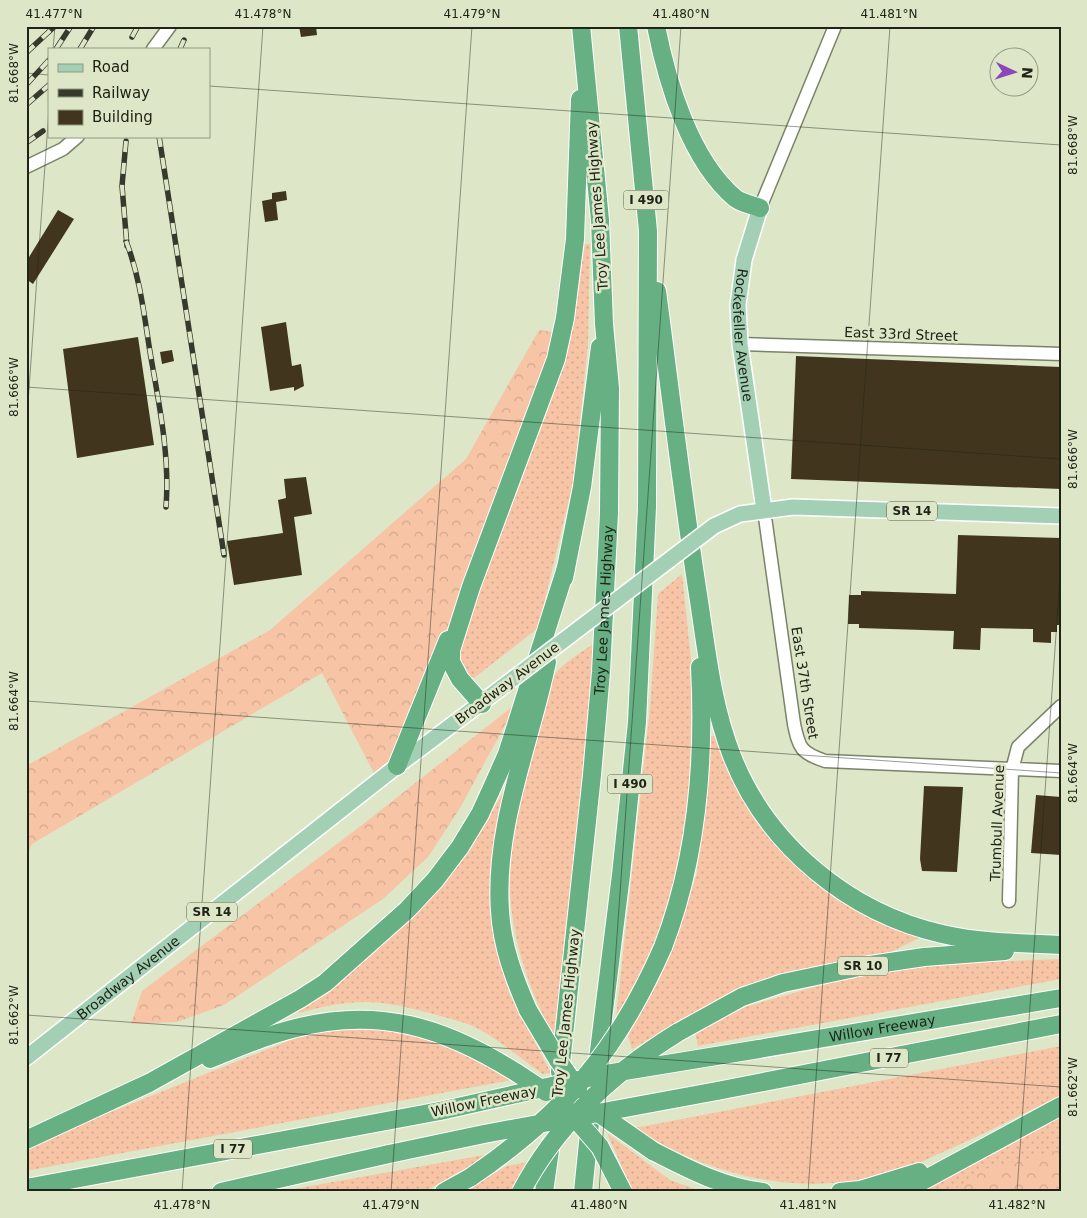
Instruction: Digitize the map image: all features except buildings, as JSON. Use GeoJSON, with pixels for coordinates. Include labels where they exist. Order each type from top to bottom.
{"type":"FeatureCollection","features":[{"type":"Feature","properties":{"kind":"highway","name":"Troy Lee James Highway"},"geometry":{"type":"LineString","coordinates":[[544,1192],[562,1055],[594,747],[609,513],[610,388],[604,324],[600,220],[581,26]]}},
{"type":"Feature","properties":{"kind":"highway"},"geometry":{"type":"LineString","coordinates":[[482,704],[460,679],[451,662],[450,650],[471,587],[556,359],[565,318],[574,248],[579,155],[581,26]]}},
{"type":"Feature","properties":{"kind":"highway","name":"I 490"},"geometry":{"type":"LineString","coordinates":[[583,1192],[621,875],[636,722],[647,507],[648,231],[628,26]]}},
{"type":"Feature","properties":{"kind":"highway"},"geometry":{"type":"LineString","coordinates":[[657,32],[677,104],[695,144],[716,178],[736,199],[760,208]]}},
{"type":"Feature","properties":{"kind":"highway"},"geometry":{"type":"LineString","coordinates":[[648,231],[695,574],[713,689],[722,728],[732,758],[754,799],[786,842],[812,868],[876,912],[942,934],[973,940],[1061,946]]}},
{"type":"Feature","properties":{"kind":"highway"},"geometry":{"type":"LineString","coordinates":[[604,324],[596,366],[594,401],[582,487],[542,685],[517,777],[502,848],[500,912],[504,941],[510,964],[528,1010],[558,1060],[590,1107],[653,1151],[695,1173],[763,1192]]}},
{"type":"Feature","properties":{"kind":"highway"},"geometry":{"type":"LineString","coordinates":[[26,1140],[149,1082],[264,1020],[325,983],[407,910],[435,880],[460,847],[480,814],[507,754],[566,568]]}},
{"type":"Feature","properties":{"kind":"highway"},"geometry":{"type":"LineString","coordinates":[[444,1192],[471,1177],[503,1155],[550,1116],[582,1081],[629,1018],[663,947],[679,900],[688,864],[698,786],[700,676],[695,574]]}},
{"type":"Feature","properties":{"kind":"highway"},"geometry":{"type":"LineString","coordinates":[[397,766],[414,730],[444,649],[471,587]]}},
{"type":"Feature","properties":{"kind":"highway","name":"SR 10"},"geometry":{"type":"LineString","coordinates":[[521,1192],[552,1145],[593,1096],[637,1060],[677,1033],[742,997],[816,975],[924,957],[1061,946]]}},
{"type":"Feature","properties":{"kind":"highway","name":"Willow Freeway"},"geometry":{"type":"LineString","coordinates":[[26,1188],[440,1111],[606,1074],[1061,998]]}},
{"type":"Feature","properties":{"kind":"highway"},"geometry":{"type":"LineString","coordinates":[[149,1082],[267,1036],[294,1028],[356,1020],[387,1022],[432,1030],[476,1048],[517,1073],[567,1109],[600,1147],[623,1192]]}},
{"type":"Feature","properties":{"kind":"highway","name":"I 77"},"geometry":{"type":"LineString","coordinates":[[221,1192],[484,1134],[1061,1024]]}},
{"type":"Feature","properties":{"kind":"highway"},"geometry":{"type":"LineString","coordinates":[[902,1192],[965,1156],[1061,1106]]}},
{"type":"Feature","properties":{"kind":"highway"},"geometry":{"type":"LineString","coordinates":[[840,1192],[860,1190],[892,1182],[965,1156]]}},
{"type":"Feature","properties":{"kind":"main road","name":"Rockefeller Avenue"},"geometry":{"type":"LineString","coordinates":[[760,208],[744,260],[738,305],[740,344],[764,510]]}},
{"type":"Feature","properties":{"kind":"main road","name":"Broadway Avenue"},"geometry":{"type":"LineString","coordinates":[[26,1058],[397,766],[482,704],[714,526],[740,514],[793,507],[1061,516]]}},
{"type":"Feature","properties":{"kind":"street"},"geometry":{"type":"LineString","coordinates":[[154,48],[170,26]]}},
{"type":"Feature","properties":{"kind":"street","name":"Rockefeller Avenue"},"geometry":{"type":"LineString","coordinates":[[760,208],[834,26]]}},
{"type":"Feature","properties":{"kind":"street"},"geometry":{"type":"LineString","coordinates":[[26,167],[63,149],[76,138]]}},
{"type":"Feature","properties":{"kind":"street","name":"East 33rd Street"},"geometry":{"type":"LineString","coordinates":[[740,344],[1061,354]]}},
{"type":"Feature","properties":{"kind":"street","name":"East 37th Street"},"geometry":{"type":"LineString","coordinates":[[764,510],[794,724],[801,749],[809,755],[825,761],[1061,771]]}},
{"type":"Feature","properties":{"kind":"street","name":"Trumbull Avenue"},"geometry":{"type":"LineString","coordinates":[[1009,901],[1012,770],[1018,747],[1061,706]]}},
{"type":"Feature","properties":{"kind":"green space"},"geometry":{"type":"Polygon","coordinates":[[[585,244],[590,244],[588,344],[574,479],[538,628],[474,678],[462,670],[456,646],[464,634],[560,377],[570,341],[585,244]]]}},
{"type":"Feature","properties":{"kind":"green space"},"geometry":{"type":"Polygon","coordinates":[[[539,330],[561,333],[397,766],[378,781],[322,673],[32,844],[26,857],[26,766],[270,630],[466,459],[539,330]]]}},
{"type":"Feature","properties":{"kind":"green space"},"geometry":{"type":"Polygon","coordinates":[[[682,574],[693,679],[691,787],[677,875],[661,929],[645,970],[620,1016],[616,1018],[650,708],[658,594],[682,574]]]}},
{"type":"Feature","properties":{"kind":"green space"},"geometry":{"type":"Polygon","coordinates":[[[600,639],[557,1043],[525,971],[515,932],[510,892],[512,855],[525,783],[552,679],[564,665],[600,639]]]}},
{"type":"Feature","properties":{"kind":"green space"},"geometry":{"type":"Polygon","coordinates":[[[517,703],[460,808],[428,857],[383,899],[224,1005],[177,1022],[131,1024],[142,991],[362,825],[517,703]]]}},
{"type":"Feature","properties":{"kind":"green space"},"geometry":{"type":"Polygon","coordinates":[[[709,736],[718,736],[743,798],[771,837],[791,859],[834,898],[919,938],[891,952],[801,970],[731,995],[692,1014],[632,1049],[628,1036],[672,949],[697,873],[709,736]]]}},
{"type":"Feature","properties":{"kind":"green space"},"geometry":{"type":"Polygon","coordinates":[[[504,791],[494,847],[491,904],[497,951],[509,993],[551,1073],[543,1074],[503,1044],[477,1028],[417,1010],[383,1003],[353,1002],[298,1013],[298,1009],[331,987],[389,939],[414,913],[461,856],[504,791]]]}},
{"type":"Feature","properties":{"kind":"green space"},"geometry":{"type":"Polygon","coordinates":[[[1061,959],[1061,979],[698,1046],[695,1032],[717,1015],[839,980],[933,964],[1061,959]]]}},
{"type":"Feature","properties":{"kind":"green space"},"geometry":{"type":"Polygon","coordinates":[[[378,1025],[449,1041],[517,1079],[26,1171],[26,1146],[313,1031],[378,1025]]]}},
{"type":"Feature","properties":{"kind":"green space"},"geometry":{"type":"Polygon","coordinates":[[[1061,1046],[1061,1095],[914,1166],[885,1176],[829,1183],[771,1181],[714,1167],[660,1143],[635,1128],[1061,1046]]]}},
{"type":"Feature","properties":{"kind":"green space"},"geometry":{"type":"Polygon","coordinates":[[[1061,1106],[1061,1192],[902,1192],[1061,1106]]]}},
{"type":"Feature","properties":{"kind":"green space"},"geometry":{"type":"Polygon","coordinates":[[[607,1133],[670,1180],[703,1192],[633,1192],[607,1133]]]}},
{"type":"Feature","properties":{"kind":"green space"},"geometry":{"type":"Polygon","coordinates":[[[1060,1150],[1061,1177],[1051,1192],[952,1192],[981,1170],[1060,1150]]]}},
{"type":"Feature","properties":{"kind":"green space"},"geometry":{"type":"Polygon","coordinates":[[[490,1154],[468,1169],[423,1192],[277,1192],[490,1154]]]}},
{"type":"Feature","properties":{"kind":"green space"},"geometry":{"type":"Polygon","coordinates":[[[529,1162],[509,1192],[462,1192],[507,1166],[529,1162]]]}},
{"type":"Feature","properties":{"kind":"railway"},"geometry":{"type":"LineString","coordinates":[[26,53],[55,26]]}},
{"type":"Feature","properties":{"kind":"railway"},"geometry":{"type":"LineString","coordinates":[[57,48],[71,26]]}},
{"type":"Feature","properties":{"kind":"railway"},"geometry":{"type":"LineString","coordinates":[[81,48],[94,26]]}},
{"type":"Feature","properties":{"kind":"railway"},"geometry":{"type":"LineString","coordinates":[[132,37],[138,26]]}},
{"type":"Feature","properties":{"kind":"railway"},"geometry":{"type":"LineString","coordinates":[[180,48],[184,40]]}},
{"type":"Feature","properties":{"kind":"railway"},"geometry":{"type":"LineString","coordinates":[[26,85],[48,61]]}},
{"type":"Feature","properties":{"kind":"railway"},"geometry":{"type":"LineString","coordinates":[[26,105],[48,86]]}},
{"type":"Feature","properties":{"kind":"railway"},"geometry":{"type":"LineString","coordinates":[[26,143],[43,131]]}},
{"type":"Feature","properties":{"kind":"railway"},"geometry":{"type":"LineString","coordinates":[[159,138],[224,555]]}},
{"type":"Feature","properties":{"kind":"railway"},"geometry":{"type":"LineString","coordinates":[[126,141],[122,186],[127,246]]}},
{"type":"Feature","properties":{"kind":"railway"},"geometry":{"type":"LineString","coordinates":[[126,241],[135,268],[141,296],[160,410],[165,449],[166,507]]}}]}
